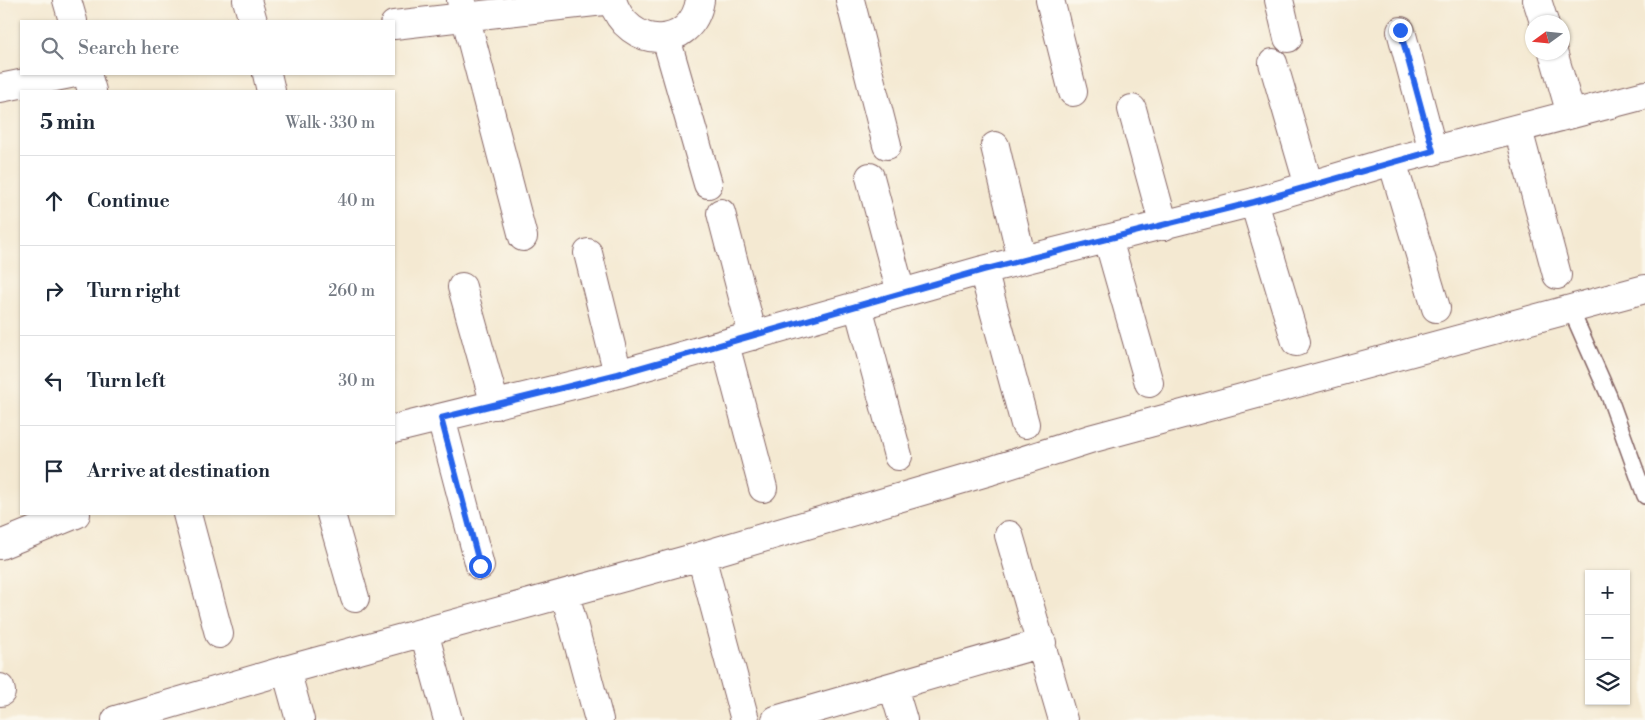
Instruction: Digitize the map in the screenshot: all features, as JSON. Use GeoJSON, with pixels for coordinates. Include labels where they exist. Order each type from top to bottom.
{"type":"FeatureCollection","features":[{"type":"Feature","properties":{"kind":"street"},"geometry":{"type":"LineString","coordinates":[[67,0],[73,20]]}},
{"type":"Feature","properties":{"kind":"street"},"geometry":{"type":"LineString","coordinates":[[248,0],[253,20]]}},
{"type":"Feature","properties":{"kind":"street"},"geometry":{"type":"LineString","coordinates":[[395,25],[463,8],[612,0],[616,14],[631,30],[651,38],[666,38],[680,32],[691,22],[700,0]]}},
{"type":"Feature","properties":{"kind":"street"},"geometry":{"type":"LineString","coordinates":[[850,0],[887,145]]}},
{"type":"Feature","properties":{"kind":"street"},"geometry":{"type":"LineString","coordinates":[[1050,0],[1073,92]]}},
{"type":"Feature","properties":{"kind":"street"},"geometry":{"type":"LineString","coordinates":[[1279,0],[1288,38]]}},
{"type":"Feature","properties":{"kind":"street"},"geometry":{"type":"LineString","coordinates":[[1537,0],[1542,15]]}},
{"type":"Feature","properties":{"kind":"street"},"geometry":{"type":"LineString","coordinates":[[463,8],[523,237]]}},
{"type":"Feature","properties":{"kind":"street"},"geometry":{"type":"LineString","coordinates":[[1400,30],[1433,151]]}},
{"type":"Feature","properties":{"kind":"street"},"geometry":{"type":"LineString","coordinates":[[666,38],[708,184]]}},
{"type":"Feature","properties":{"kind":"street"},"geometry":{"type":"LineString","coordinates":[[1555,60],[1571,114]]}},
{"type":"Feature","properties":{"kind":"street"},"geometry":{"type":"LineString","coordinates":[[1273,63],[1309,186]]}},
{"type":"Feature","properties":{"kind":"street"},"geometry":{"type":"LineString","coordinates":[[0,88],[65,75]]}},
{"type":"Feature","properties":{"kind":"street"},"geometry":{"type":"LineString","coordinates":[[87,75],[92,90]]}},
{"type":"Feature","properties":{"kind":"street"},"geometry":{"type":"LineString","coordinates":[[267,75],[272,90]]}},
{"type":"Feature","properties":{"kind":"street"},"geometry":{"type":"LineString","coordinates":[[395,429],[618,374],[983,270],[1164,226],[1254,202],[1392,161],[1645,95]]}},
{"type":"Feature","properties":{"kind":"street"},"geometry":{"type":"LineString","coordinates":[[1132,109],[1164,226]]}},
{"type":"Feature","properties":{"kind":"street"},"geometry":{"type":"LineString","coordinates":[[1518,129],[1557,275]]}},
{"type":"Feature","properties":{"kind":"street"},"geometry":{"type":"LineString","coordinates":[[995,146],[1022,260]]}},
{"type":"Feature","properties":{"kind":"street"},"geometry":{"type":"LineString","coordinates":[[1392,161],[1436,308]]}},
{"type":"Feature","properties":{"kind":"street"},"geometry":{"type":"LineString","coordinates":[[870,178],[901,293]]}},
{"type":"Feature","properties":{"kind":"street"},"geometry":{"type":"LineString","coordinates":[[1254,202],[1296,342]]}},
{"type":"Feature","properties":{"kind":"street"},"geometry":{"type":"LineString","coordinates":[[721,212],[754,336]]}},
{"type":"Feature","properties":{"kind":"street"},"geometry":{"type":"LineString","coordinates":[[1108,239],[1150,383]]}},
{"type":"Feature","properties":{"kind":"street"},"geometry":{"type":"LineString","coordinates":[[588,253],[618,374]]}},
{"type":"Feature","properties":{"kind":"street"},"geometry":{"type":"LineString","coordinates":[[983,270],[1025,424]]}},
{"type":"Feature","properties":{"kind":"street"},"geometry":{"type":"LineString","coordinates":[[462,287],[495,405]]}},
{"type":"Feature","properties":{"kind":"street"},"geometry":{"type":"LineString","coordinates":[[116,720],[148,716],[286,670],[702,556],[990,471],[1090,439],[1645,289]]}},
{"type":"Feature","properties":{"kind":"street"},"geometry":{"type":"LineString","coordinates":[[858,306],[898,456]]}},
{"type":"Feature","properties":{"kind":"street"},"geometry":{"type":"LineString","coordinates":[[725,344],[763,488]]}},
{"type":"Feature","properties":{"kind":"street"},"geometry":{"type":"LineString","coordinates":[[441,418],[480,566]]}},
{"type":"Feature","properties":{"kind":"street"},"geometry":{"type":"LineString","coordinates":[[0,545],[74,515]]}},
{"type":"Feature","properties":{"kind":"street"},"geometry":{"type":"LineString","coordinates":[[187,515],[219,634]]}},
{"type":"Feature","properties":{"kind":"street"},"geometry":{"type":"LineString","coordinates":[[331,515],[355,598]]}},
{"type":"Feature","properties":{"kind":"street"},"geometry":{"type":"LineString","coordinates":[[1009,535],[1042,643],[1062,720]]}},
{"type":"Feature","properties":{"kind":"street"},"geometry":{"type":"LineString","coordinates":[[702,556],[746,720]]}},
{"type":"Feature","properties":{"kind":"street"},"geometry":{"type":"LineString","coordinates":[[565,594],[599,720]]}},
{"type":"Feature","properties":{"kind":"street"},"geometry":{"type":"LineString","coordinates":[[424,632],[448,720]]}},
{"type":"Feature","properties":{"kind":"street"},"geometry":{"type":"LineString","coordinates":[[776,720],[1042,643]]}},
{"type":"Feature","properties":{"kind":"street"},"geometry":{"type":"LineString","coordinates":[[286,670],[300,720]]}},
{"type":"Feature","properties":{"kind":"street"},"geometry":{"type":"LineString","coordinates":[[893,687],[902,720]]}},
{"type":"Feature","properties":{"kind":"lane"},"geometry":{"type":"LineString","coordinates":[[1571,310],[1609,396],[1645,496]]}},
{"type":"Feature","properties":{"kind":"route"},"geometry":{"type":"LineString","coordinates":[[480,566],[441,418],[618,374],[983,270],[1164,226],[1433,151],[1400,30]]}}]}
